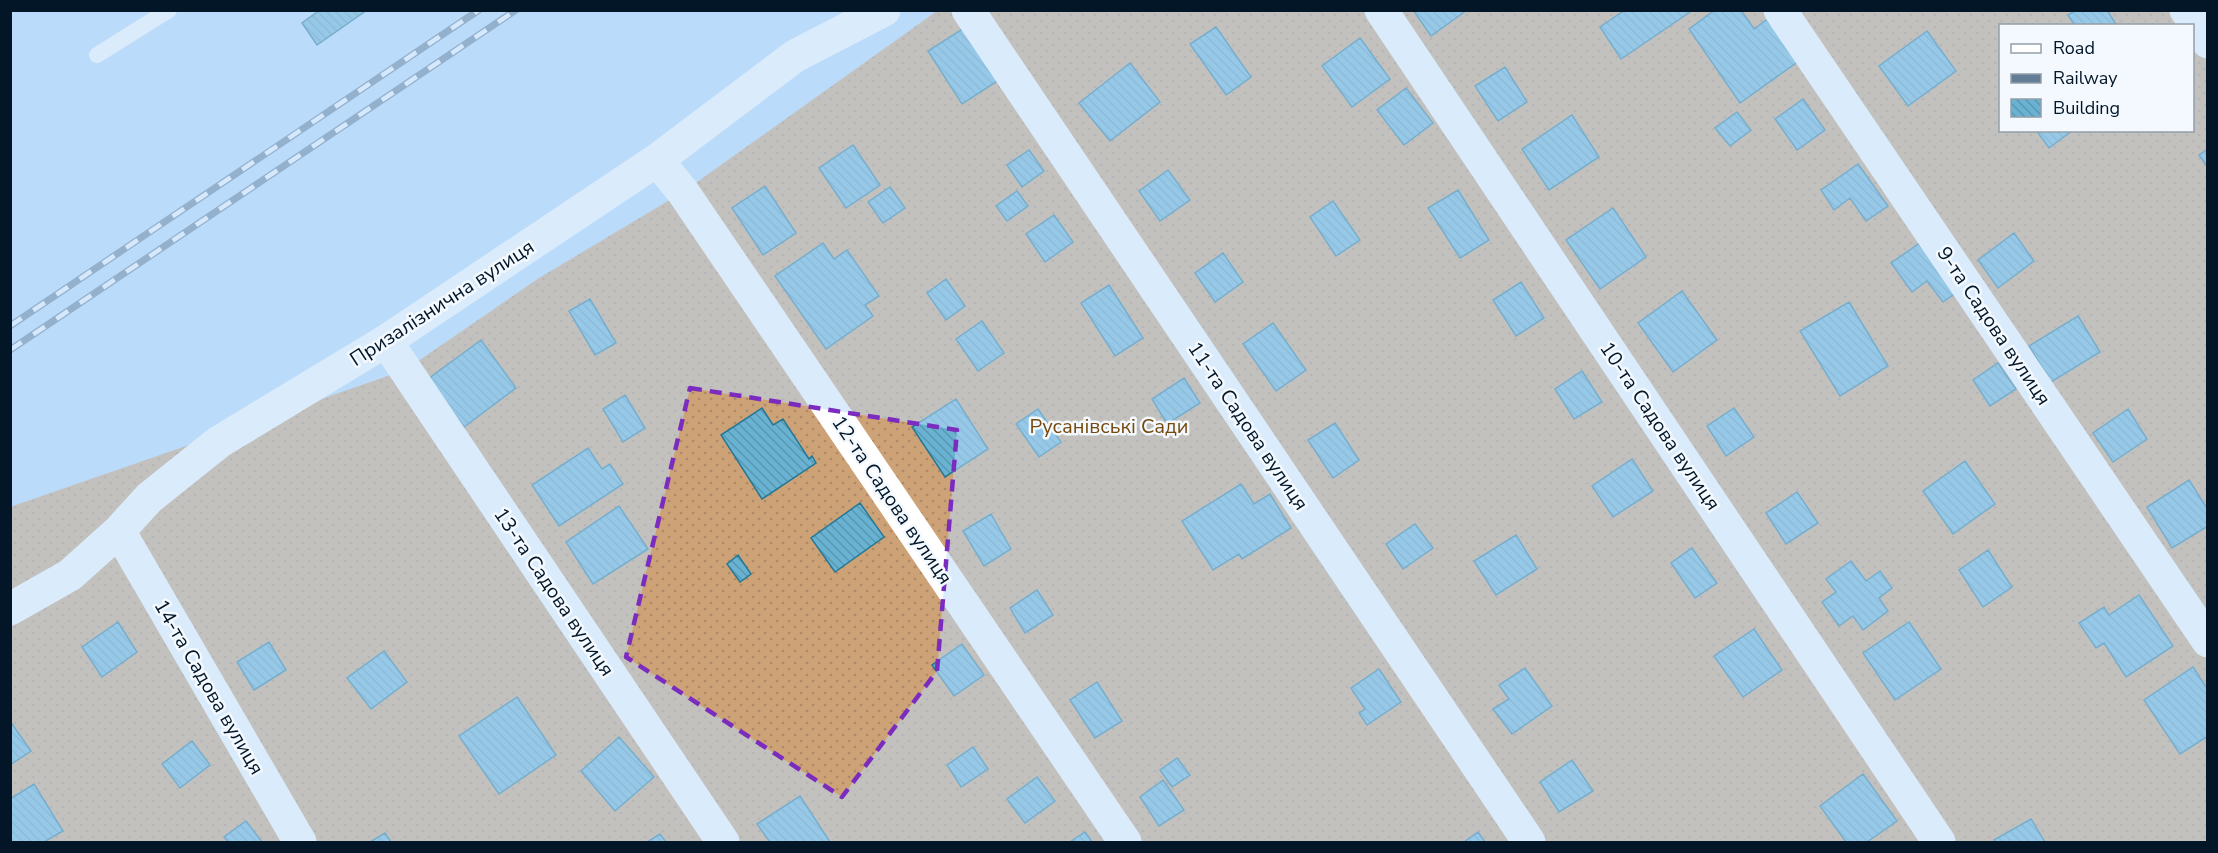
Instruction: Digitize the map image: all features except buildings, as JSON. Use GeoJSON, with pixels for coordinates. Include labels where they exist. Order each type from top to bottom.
{"type":"FeatureCollection","features":[{"type":"Feature","properties":{"kind":"street","name":"Призалізнична вулиця"},"geometry":{"type":"LineString","coordinates":[[10,609],[70,575],[119,531],[149,498],[219,442],[386,341],[657,160],[795,56],[885,10]]}},
{"type":"Feature","properties":{"kind":"street","name":"11-та Садова вулиця"},"geometry":{"type":"LineString","coordinates":[[968,10],[1529,843]]}},
{"type":"Feature","properties":{"kind":"street","name":"10-та Садова вулиця"},"geometry":{"type":"LineString","coordinates":[[1381,10],[1939,843]]}},
{"type":"Feature","properties":{"kind":"street","name":"9-та Садова вулиця"},"geometry":{"type":"LineString","coordinates":[[1780,10],[2208,641]]}},
{"type":"Feature","properties":{"kind":"street"},"geometry":{"type":"LineString","coordinates":[[2186,10],[2208,42]]}},
{"type":"Feature","properties":{"kind":"street","name":"12-та Садова вулиця"},"geometry":{"type":"LineString","coordinates":[[657,160],[683,192],[1125,843]]}},
{"type":"Feature","properties":{"kind":"street","name":"13-та Садова вулиця"},"geometry":{"type":"LineString","coordinates":[[386,341],[723,843]]}},
{"type":"Feature","properties":{"kind":"street","name":"14-та Садова вулиця"},"geometry":{"type":"LineString","coordinates":[[119,531],[300,843]]}},
{"type":"Feature","properties":{"kind":"lane"},"geometry":{"type":"LineString","coordinates":[[98,55],[169,10]]}},
{"type":"Feature","properties":{"kind":"highlighted area"},"geometry":{"type":"Polygon","coordinates":[[[690,388],[957,430],[937,671],[842,797],[626,657],[690,388]]]}},
{"type":"Feature","properties":{"kind":"green space","name":"Русанівські Сади"},"geometry":{"type":"Polygon","coordinates":[[[937,11],[2207,11],[2207,842],[11,842],[10,507],[405,370],[539,278],[683,192],[937,11]]]}},
{"type":"Feature","properties":{"kind":"railway"},"geometry":{"type":"LineString","coordinates":[[10,326],[479,10]]}},
{"type":"Feature","properties":{"kind":"railway"},"geometry":{"type":"LineString","coordinates":[[10,350],[516,10]]}}]}
